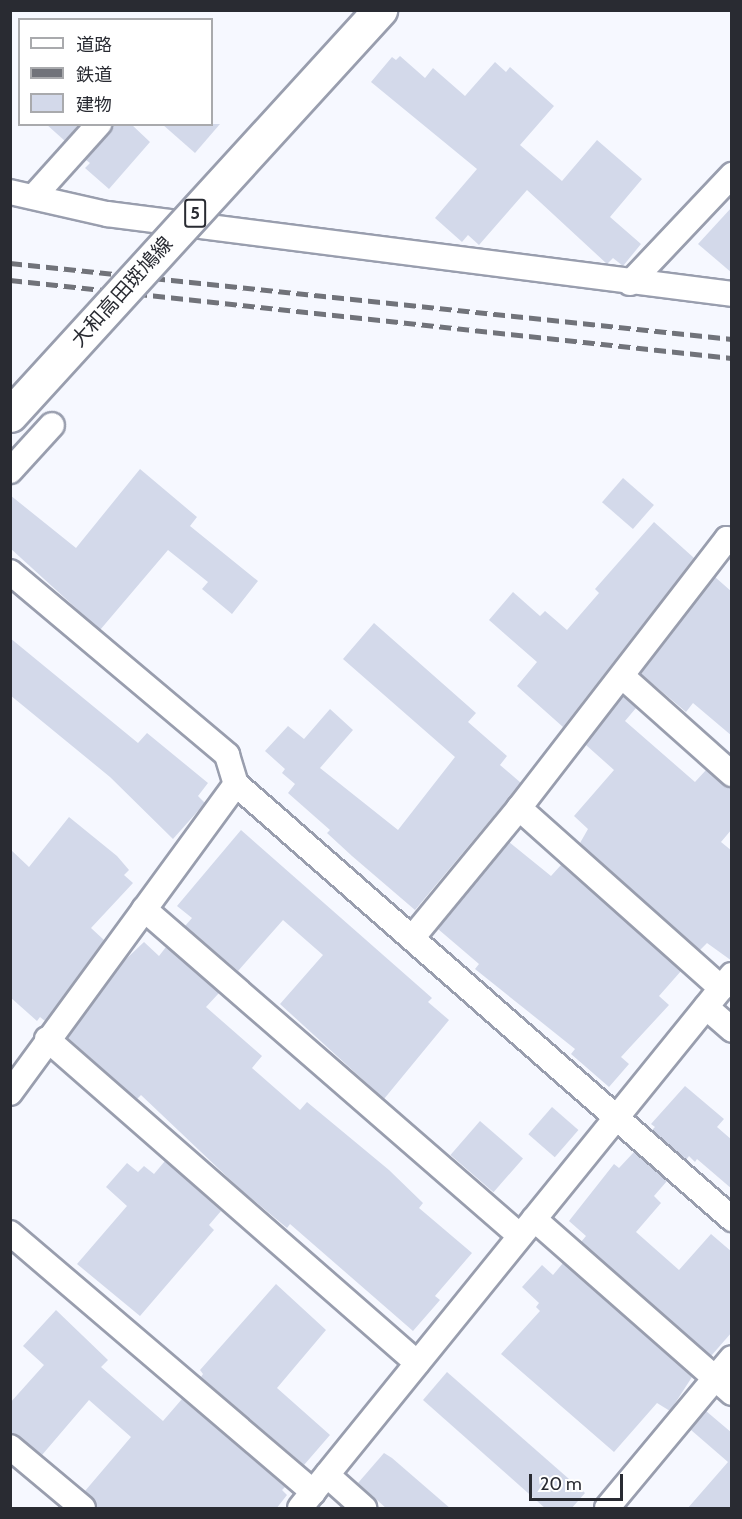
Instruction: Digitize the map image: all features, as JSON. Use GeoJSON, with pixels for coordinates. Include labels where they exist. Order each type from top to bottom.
{"type":"FeatureCollection","features":[{"type":"Feature","properties":{"kind":"main road","name":"大和高田斑鳩線"},"geometry":{"type":"LineString","coordinates":[[10,415],[380,10]]}},
{"type":"Feature","properties":{"kind":"street"},"geometry":{"type":"LineString","coordinates":[[34,195],[97,126]]}},
{"type":"Feature","properties":{"kind":"street"},"geometry":{"type":"LineString","coordinates":[[630,283],[732,175]]}},
{"type":"Feature","properties":{"kind":"street"},"geometry":{"type":"LineString","coordinates":[[10,192],[34,195],[107,214],[630,283],[732,294]]}},
{"type":"Feature","properties":{"kind":"street"},"geometry":{"type":"LineString","coordinates":[[10,471],[52,425]]}},
{"type":"Feature","properties":{"kind":"street"},"geometry":{"type":"LineString","coordinates":[[412,938],[623,677],[728,539],[732,543]]}},
{"type":"Feature","properties":{"kind":"street"},"geometry":{"type":"LineString","coordinates":[[10,572],[227,755],[236,784],[615,1120],[732,1219]]}},
{"type":"Feature","properties":{"kind":"street"},"geometry":{"type":"LineString","coordinates":[[623,677],[732,774]]}},
{"type":"Feature","properties":{"kind":"street"},"geometry":{"type":"LineString","coordinates":[[10,1094],[47,1039],[236,784]]}},
{"type":"Feature","properties":{"kind":"street"},"geometry":{"type":"LineString","coordinates":[[313,1492],[726,981],[519,808]]}},
{"type":"Feature","properties":{"kind":"street"},"geometry":{"type":"LineString","coordinates":[[144,909],[527,1228],[723,1386]]}},
{"type":"Feature","properties":{"kind":"street"},"geometry":{"type":"LineString","coordinates":[[705,1007],[732,1030]]}},
{"type":"Feature","properties":{"kind":"street"},"geometry":{"type":"LineString","coordinates":[[47,1039],[417,1364]]}},
{"type":"Feature","properties":{"kind":"street"},"geometry":{"type":"LineString","coordinates":[[10,1233],[313,1492],[364,1509]]}},
{"type":"Feature","properties":{"kind":"street"},"geometry":{"type":"LineString","coordinates":[[607,1509],[723,1386],[732,1358]]}},
{"type":"Feature","properties":{"kind":"street"},"geometry":{"type":"LineString","coordinates":[[10,1447],[83,1509]]}},
{"type":"Feature","properties":{"kind":"building"},"geometry":{"type":"Polygon","coordinates":[[[400,56],[425,78],[433,68],[465,96],[495,62],[506,72],[510,67],[554,106],[520,145],[562,181],[597,140],[642,179],[610,217],[641,244],[623,266],[613,258],[607,264],[527,190],[479,245],[468,235],[462,242],[435,218],[477,169],[371,82],[392,57],[396,60],[400,56]]]}},
{"type":"Feature","properties":{"kind":"building"},"geometry":{"type":"Polygon","coordinates":[[[220,124],[195,153],[164,126],[220,124]]]}},
{"type":"Feature","properties":{"kind":"building"},"geometry":{"type":"Polygon","coordinates":[[[48,126],[77,126],[65,141],[48,126]]]}},
{"type":"Feature","properties":{"kind":"building"},"geometry":{"type":"Polygon","coordinates":[[[112,126],[133,126],[150,142],[109,189],[85,168],[90,163],[86,160],[112,126]]]}},
{"type":"Feature","properties":{"kind":"building"},"geometry":{"type":"Polygon","coordinates":[[[732,207],[732,273],[698,244],[732,207]]]}},
{"type":"Feature","properties":{"kind":"building"},"geometry":{"type":"Polygon","coordinates":[[[140,469],[197,517],[190,526],[258,581],[232,614],[202,589],[208,582],[168,550],[100,630],[10,548],[10,495],[76,548],[140,469]]]}},
{"type":"Feature","properties":{"kind":"building"},"geometry":{"type":"Polygon","coordinates":[[[623,478],[654,505],[633,529],[602,502],[623,478]]]}},
{"type":"Feature","properties":{"kind":"building"},"geometry":{"type":"Polygon","coordinates":[[[654,522],[694,558],[563,727],[517,686],[537,662],[489,620],[513,592],[540,616],[545,611],[567,630],[599,593],[595,589],[654,522]]]}},
{"type":"Feature","properties":{"kind":"building"},"geometry":{"type":"Polygon","coordinates":[[[715,577],[732,592],[732,736],[693,703],[686,712],[641,674],[715,577]]]}},
{"type":"Feature","properties":{"kind":"building"},"geometry":{"type":"Polygon","coordinates":[[[374,623],[476,713],[468,722],[507,756],[500,765],[521,783],[415,910],[327,833],[330,830],[288,793],[295,784],[282,773],[285,769],[265,751],[288,726],[304,739],[330,709],[353,730],[320,768],[398,830],[455,757],[343,659],[374,623]]]}},
{"type":"Feature","properties":{"kind":"building"},"geometry":{"type":"Polygon","coordinates":[[[10,638],[138,743],[147,733],[208,783],[198,796],[205,803],[173,839],[110,777],[10,695],[10,638]]]}},
{"type":"Feature","properties":{"kind":"building"},"geometry":{"type":"Polygon","coordinates":[[[623,696],[636,708],[625,721],[695,782],[706,770],[732,788],[732,829],[721,842],[732,851],[732,961],[707,943],[700,950],[580,843],[588,829],[574,816],[614,770],[586,745],[623,696]]]}},
{"type":"Feature","properties":{"kind":"building"},"geometry":{"type":"Polygon","coordinates":[[[69,817],[117,856],[129,870],[124,875],[133,883],[91,928],[104,940],[45,1021],[40,1017],[37,1021],[10,997],[10,849],[29,867],[69,817]]]}},
{"type":"Feature","properties":{"kind":"building"},"geometry":{"type":"Polygon","coordinates":[[[241,830],[432,998],[428,1002],[449,1020],[384,1099],[280,1004],[323,955],[283,920],[238,971],[185,926],[192,918],[177,906],[241,830]]]}},
{"type":"Feature","properties":{"kind":"building"},"geometry":{"type":"Polygon","coordinates":[[[509,842],[551,876],[561,865],[681,971],[659,996],[669,1005],[621,1057],[629,1064],[609,1087],[571,1054],[575,1049],[475,969],[479,964],[438,929],[509,842]]]}},
{"type":"Feature","properties":{"kind":"building"},"geometry":{"type":"Polygon","coordinates":[[[144,942],[159,956],[166,947],[219,993],[206,1007],[262,1056],[252,1068],[300,1110],[307,1102],[389,1170],[423,1203],[419,1208],[472,1253],[435,1296],[440,1300],[413,1331],[290,1224],[287,1228],[240,1189],[141,1095],[137,1099],[68,1038],[125,960],[144,942]]]}},
{"type":"Feature","properties":{"kind":"building"},"geometry":{"type":"Polygon","coordinates":[[[685,1086],[724,1119],[717,1127],[732,1140],[732,1189],[697,1159],[695,1162],[689,1156],[686,1160],[652,1130],[655,1127],[651,1124],[685,1086]]]}},
{"type":"Feature","properties":{"kind":"building"},"geometry":{"type":"Polygon","coordinates":[[[552,1107],[578,1130],[555,1157],[528,1134],[552,1107]]]}},
{"type":"Feature","properties":{"kind":"building"},"geometry":{"type":"Polygon","coordinates":[[[480,1121],[523,1158],[493,1192],[450,1155],[480,1121]]]}},
{"type":"Feature","properties":{"kind":"building"},"geometry":{"type":"Polygon","coordinates":[[[634,1152],[667,1181],[654,1196],[661,1203],[636,1232],[679,1270],[711,1234],[732,1252],[732,1332],[711,1356],[581,1242],[586,1236],[569,1221],[614,1164],[619,1168],[634,1152]]]}},
{"type":"Feature","properties":{"kind":"building"},"geometry":{"type":"Polygon","coordinates":[[[165,1161],[221,1211],[209,1225],[214,1230],[140,1316],[77,1264],[127,1206],[106,1187],[127,1163],[138,1172],[144,1166],[154,1174],[165,1161]]]}},
{"type":"Feature","properties":{"kind":"building"},"geometry":{"type":"Polygon","coordinates":[[[563,1263],[692,1377],[670,1411],[657,1403],[614,1452],[501,1354],[540,1311],[536,1307],[539,1303],[522,1287],[542,1265],[553,1275],[563,1263]]]}},
{"type":"Feature","properties":{"kind":"building"},"geometry":{"type":"Polygon","coordinates":[[[276,1284],[326,1330],[277,1388],[330,1435],[304,1465],[201,1377],[203,1374],[200,1370],[276,1284]]]}},
{"type":"Feature","properties":{"kind":"building"},"geometry":{"type":"Polygon","coordinates":[[[56,1310],[108,1360],[101,1367],[163,1421],[182,1399],[285,1487],[282,1490],[287,1495],[276,1509],[97,1509],[85,1491],[131,1437],[89,1400],[42,1455],[10,1433],[10,1403],[44,1365],[23,1346],[56,1310]]]}},
{"type":"Feature","properties":{"kind":"building"},"geometry":{"type":"Polygon","coordinates":[[[447,1372],[585,1493],[571,1509],[546,1509],[423,1400],[447,1372]]]}},
{"type":"Feature","properties":{"kind":"building"},"geometry":{"type":"Polygon","coordinates":[[[706,1411],[732,1433],[732,1509],[687,1509],[728,1462],[691,1430],[706,1411]]]}},
{"type":"Feature","properties":{"kind":"building"},"geometry":{"type":"Polygon","coordinates":[[[384,1453],[451,1509],[387,1509],[358,1483],[384,1453]]]}},
{"type":"Feature","properties":{"kind":"railway"},"geometry":{"type":"LineString","coordinates":[[10,263],[732,339]]}},
{"type":"Feature","properties":{"kind":"railway"},"geometry":{"type":"LineString","coordinates":[[10,280],[732,358]]}}]}
